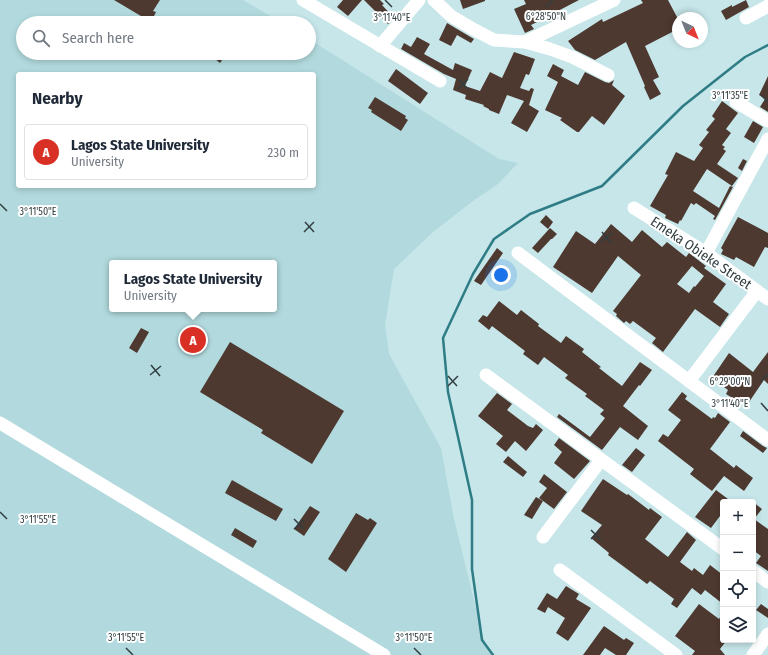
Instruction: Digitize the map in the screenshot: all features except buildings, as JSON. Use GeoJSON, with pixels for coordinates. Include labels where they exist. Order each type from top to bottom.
{"type":"FeatureCollection","features":[{"type":"Feature","properties":{"kind":"street"},"geometry":{"type":"LineString","coordinates":[[303,0],[440,81]]}},
{"type":"Feature","properties":{"kind":"street"},"geometry":{"type":"LineString","coordinates":[[380,46],[419,0]]}},
{"type":"Feature","properties":{"kind":"street"},"geometry":{"type":"LineString","coordinates":[[434,0],[451,16],[473,30],[494,40],[525,42],[572,57],[608,75]]}},
{"type":"Feature","properties":{"kind":"street"},"geometry":{"type":"LineString","coordinates":[[525,42],[614,0]]}},
{"type":"Feature","properties":{"kind":"street"},"geometry":{"type":"LineString","coordinates":[[746,18],[768,6]]}},
{"type":"Feature","properties":{"kind":"street"},"geometry":{"type":"LineString","coordinates":[[736,102],[768,121]]}},
{"type":"Feature","properties":{"kind":"street"},"geometry":{"type":"LineString","coordinates":[[706,253],[768,139]]}},
{"type":"Feature","properties":{"kind":"street","name":"Emeka Obieke Street"},"geometry":{"type":"LineString","coordinates":[[634,208],[706,253],[768,299]]}},
{"type":"Feature","properties":{"kind":"street"},"geometry":{"type":"LineString","coordinates":[[518,253],[768,440]]}},
{"type":"Feature","properties":{"kind":"street"},"geometry":{"type":"LineString","coordinates":[[689,381],[757,291]]}},
{"type":"Feature","properties":{"kind":"street"},"geometry":{"type":"LineString","coordinates":[[486,375],[720,547]]}},
{"type":"Feature","properties":{"kind":"street"},"geometry":{"type":"LineString","coordinates":[[0,423],[384,655]]}},
{"type":"Feature","properties":{"kind":"street"},"geometry":{"type":"LineString","coordinates":[[543,537],[601,460]]}},
{"type":"Feature","properties":{"kind":"street"},"geometry":{"type":"LineString","coordinates":[[560,570],[676,655]]}},
{"type":"Feature","properties":{"kind":"street"},"geometry":{"type":"LineString","coordinates":[[756,573],[768,582]]}},
{"type":"Feature","properties":{"kind":"street"},"geometry":{"type":"LineString","coordinates":[[753,655],[768,634]]}},
{"type":"Feature","properties":{"kind":"shaded area"},"geometry":{"type":"Polygon","coordinates":[[[0,0],[243,0],[270,16],[16,16],[16,60],[316,60],[316,43],[499,159],[518,163],[498,184],[433,232],[394,269],[385,325],[389,354],[441,448],[454,519],[485,645],[491,655],[0,655],[0,0]]]}},
{"type":"Feature","properties":{"kind":"waterway"},"geometry":{"type":"LineString","coordinates":[[493,655],[482,640],[472,569],[472,500],[448,392],[443,338],[473,274],[494,239],[530,214],[602,186],[683,106],[745,57],[768,45]]}},
{"type":"Feature","properties":{"kind":"place","name":"Lagos State University"},"geometry":{"type":"Point","coordinates":[193,340]}}]}
